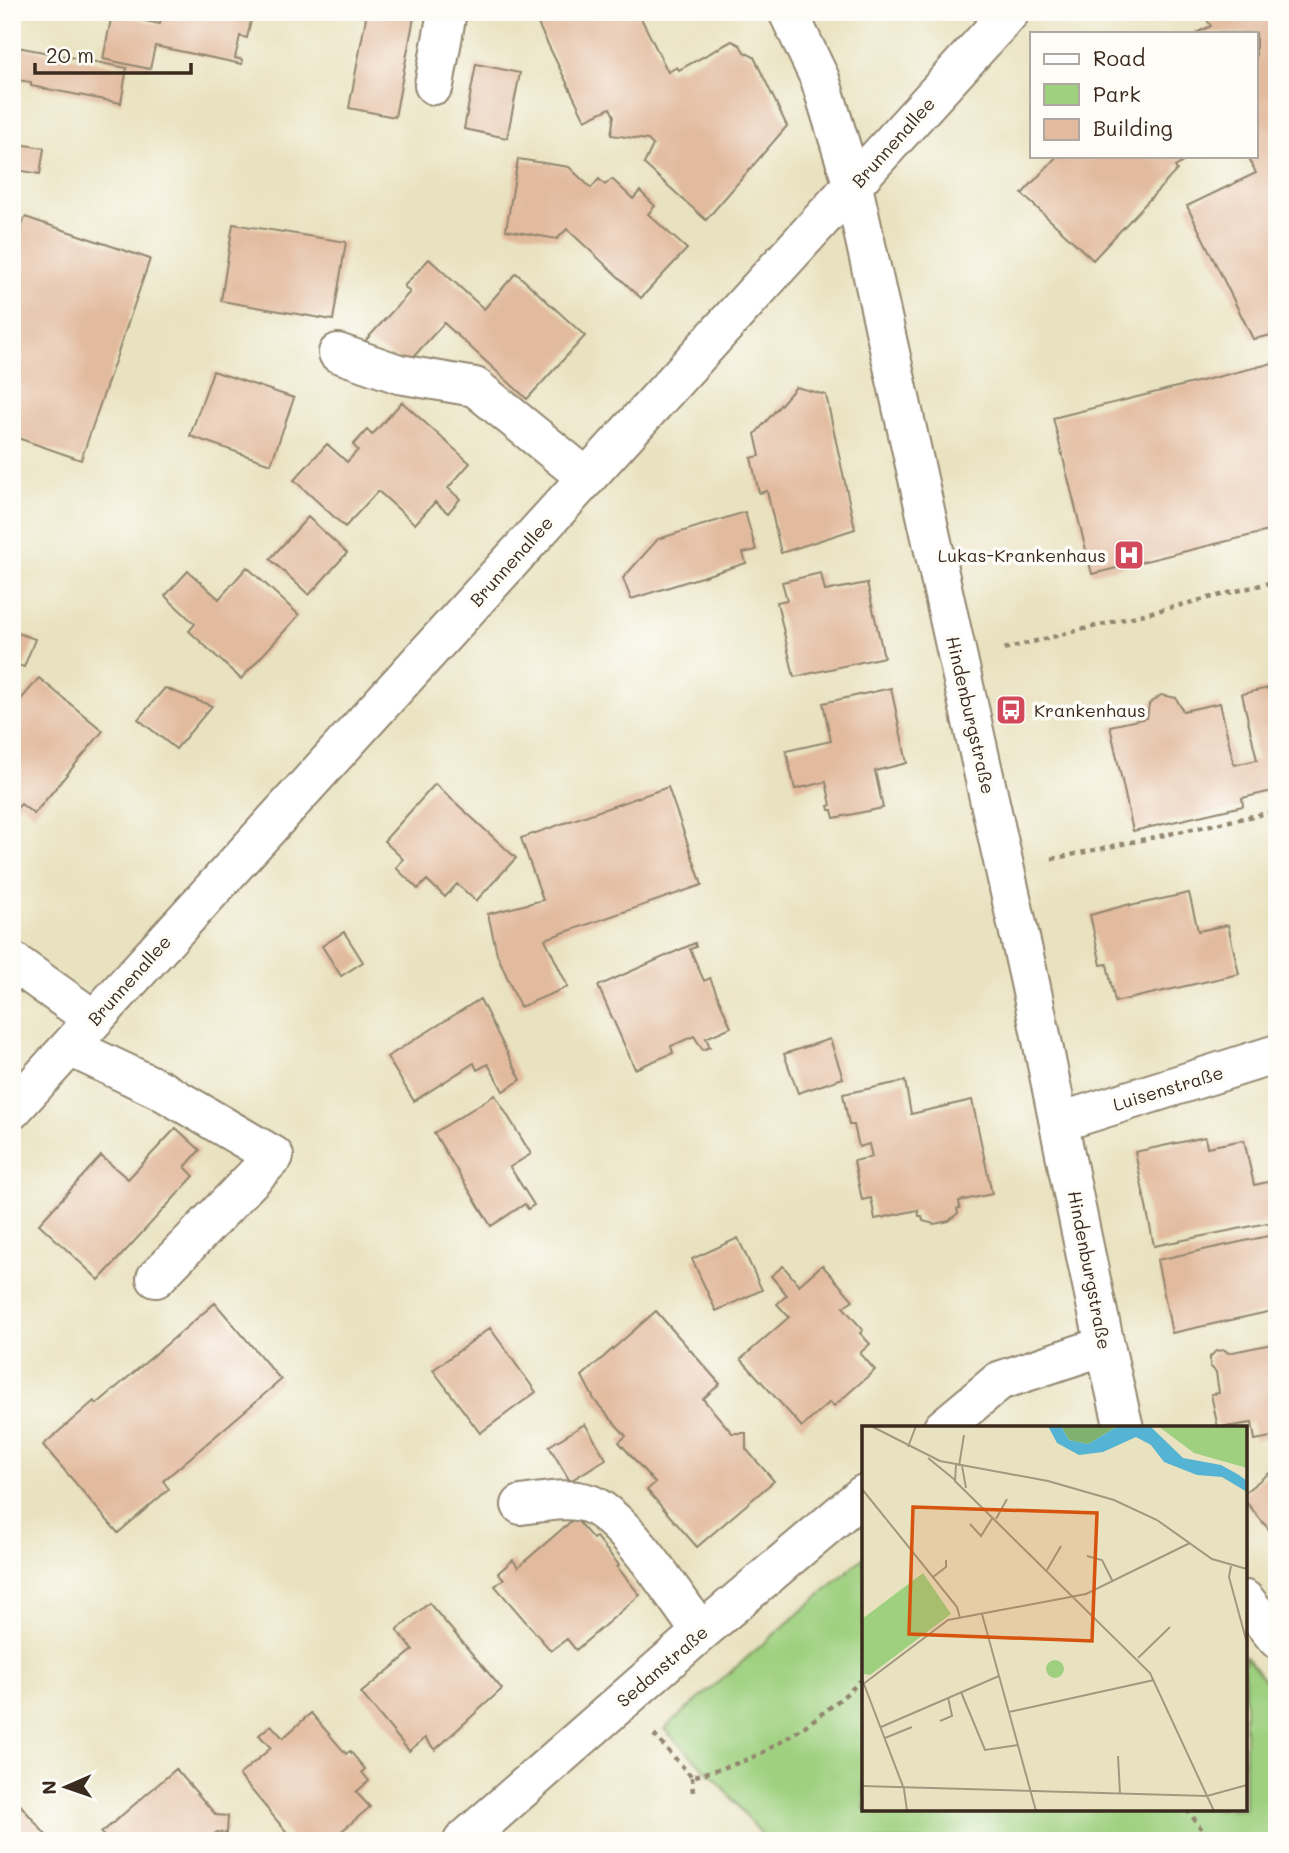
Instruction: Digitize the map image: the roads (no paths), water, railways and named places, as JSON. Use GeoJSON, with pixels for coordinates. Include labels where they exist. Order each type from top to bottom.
{"type":"FeatureCollection","features":[{"type":"Feature","properties":{"kind":"street"},"geometry":{"type":"LineString","coordinates":[[434,85],[447,12]]}},
{"type":"Feature","properties":{"kind":"street","name":"Hindenburgstraße"},"geometry":{"type":"LineString","coordinates":[[788,12],[820,79],[853,186],[1006,869],[1104,1346],[1124,1426]]}},
{"type":"Feature","properties":{"kind":"street","name":"Brunnenallee"},"geometry":{"type":"LineString","coordinates":[[12,1110],[1010,12]]}},
{"type":"Feature","properties":{"kind":"street"},"geometry":{"type":"LineString","coordinates":[[338,353],[400,374],[475,387],[587,478]]}},
{"type":"Feature","properties":{"kind":"street"},"geometry":{"type":"LineString","coordinates":[[12,961],[81,1033],[161,1090],[274,1156],[156,1278]]}},
{"type":"Feature","properties":{"kind":"street","name":"Luisenstraße"},"geometry":{"type":"LineString","coordinates":[[1060,1122],[1277,1054]]}},
{"type":"Feature","properties":{"kind":"street"},"geometry":{"type":"LineString","coordinates":[[945,1426],[999,1381],[1104,1346]]}},
{"type":"Feature","properties":{"kind":"street","name":"Sedanstraße"},"geometry":{"type":"LineString","coordinates":[[463,1841],[701,1632],[862,1496]]}},
{"type":"Feature","properties":{"kind":"street"},"geometry":{"type":"LineString","coordinates":[[521,1505],[563,1500],[595,1506],[631,1538],[701,1632]]}},
{"type":"Feature","properties":{"kind":"street"},"geometry":{"type":"LineString","coordinates":[[1247,1602],[1277,1639]]}},
{"type":"Feature","properties":{"kind":"place","name":"Lukas-Krankenhaus"},"geometry":{"type":"Point","coordinates":[1129,555]}},
{"type":"Feature","properties":{"kind":"place","name":"Krankenhaus"},"geometry":{"type":"Point","coordinates":[1011,710]}}]}
